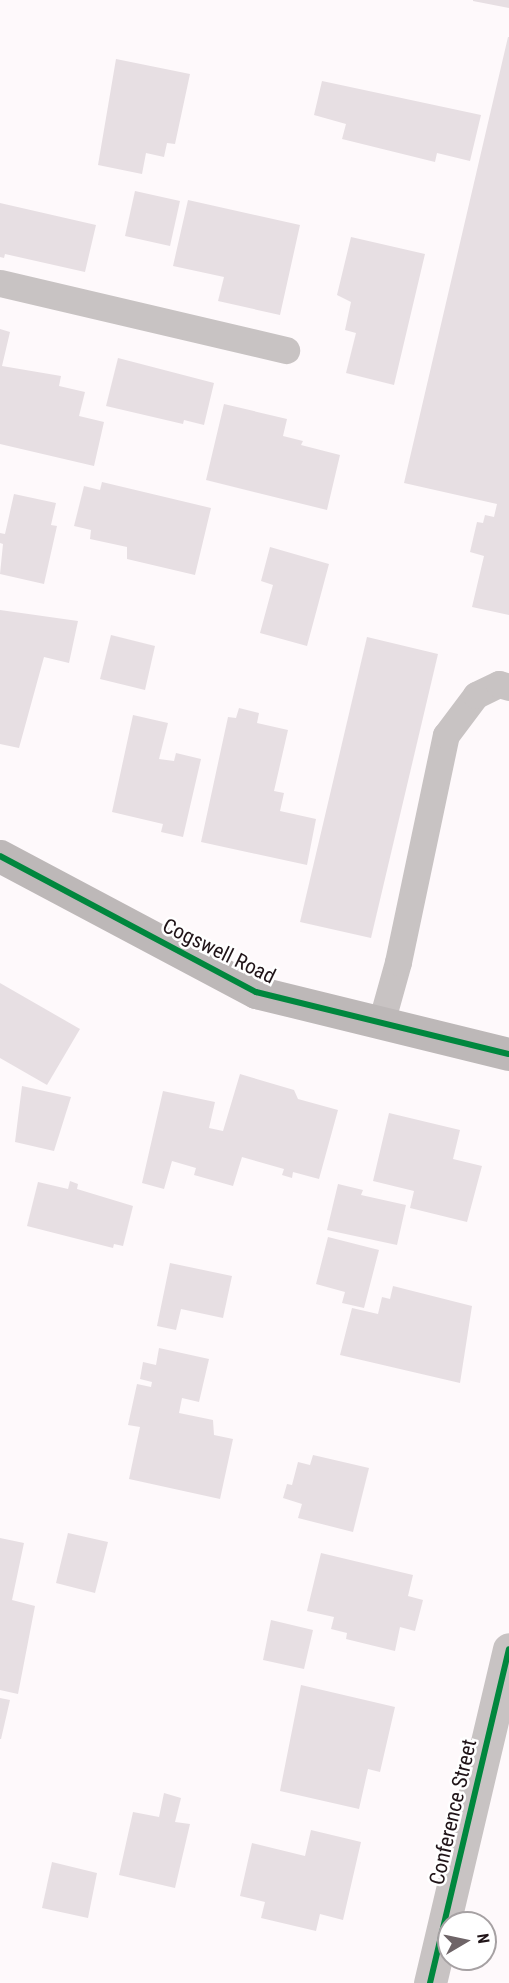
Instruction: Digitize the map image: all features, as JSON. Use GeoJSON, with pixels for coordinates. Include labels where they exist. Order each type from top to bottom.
{"type":"FeatureCollection","features":[{"type":"Feature","properties":{"kind":"street","name":"Cogswell Road"},"geometry":{"type":"LineString","coordinates":[[0,856],[256,992],[381,1023],[508,1048]]}},
{"type":"Feature","properties":{"kind":"street","name":"Conference Street"},"geometry":{"type":"LineString","coordinates":[[430,1983],[509,1649]]}},
{"type":"Feature","properties":{"kind":"lane"},"geometry":{"type":"LineString","coordinates":[[0,283],[286,350]]}},
{"type":"Feature","properties":{"kind":"lane"},"geometry":{"type":"LineString","coordinates":[[381,1023],[398,962],[446,735],[476,695],[499,684],[509,687]]}},
{"type":"Feature","properties":{"kind":"building"},"geometry":{"type":"Polygon","coordinates":[[[509,0],[509,8],[473,1],[509,0]]]}},
{"type":"Feature","properties":{"kind":"building"},"geometry":{"type":"Polygon","coordinates":[[[508,37],[509,615],[472,607],[484,556],[470,552],[477,522],[483,523],[485,515],[494,517],[497,504],[404,483],[508,37]]]}},
{"type":"Feature","properties":{"kind":"building"},"geometry":{"type":"Polygon","coordinates":[[[116,59],[190,74],[175,144],[167,143],[164,157],[146,153],[142,174],[98,165],[116,59]]]}},
{"type":"Feature","properties":{"kind":"building"},"geometry":{"type":"Polygon","coordinates":[[[322,81],[481,115],[470,161],[437,153],[435,162],[342,139],[346,124],[314,115],[322,81]]]}},
{"type":"Feature","properties":{"kind":"building"},"geometry":{"type":"Polygon","coordinates":[[[135,191],[180,201],[170,246],[125,236],[135,191]]]}},
{"type":"Feature","properties":{"kind":"building"},"geometry":{"type":"Polygon","coordinates":[[[188,200],[300,225],[280,315],[218,301],[224,277],[173,266],[188,200]]]}},
{"type":"Feature","properties":{"kind":"building"},"geometry":{"type":"Polygon","coordinates":[[[0,203],[96,225],[85,272],[5,254],[4,258],[0,257],[0,203]]]}},
{"type":"Feature","properties":{"kind":"building"},"geometry":{"type":"Polygon","coordinates":[[[351,237],[425,254],[394,385],[346,373],[356,333],[345,330],[351,302],[337,295],[351,237]]]}},
{"type":"Feature","properties":{"kind":"building"},"geometry":{"type":"Polygon","coordinates":[[[0,329],[10,332],[2,366],[61,376],[59,386],[85,392],[79,416],[104,422],[94,466],[0,444],[0,329]]]}},
{"type":"Feature","properties":{"kind":"building"},"geometry":{"type":"Polygon","coordinates":[[[118,358],[214,383],[204,425],[184,420],[183,424],[106,406],[118,358]]]}},
{"type":"Feature","properties":{"kind":"building"},"geometry":{"type":"Polygon","coordinates":[[[224,404],[287,419],[283,436],[303,441],[301,445],[340,455],[327,510],[206,480],[224,404]]]}},
{"type":"Feature","properties":{"kind":"building"},"geometry":{"type":"Polygon","coordinates":[[[102,482],[211,508],[195,575],[127,559],[127,547],[90,539],[91,530],[74,526],[84,486],[100,490],[102,482]]]}},
{"type":"Feature","properties":{"kind":"building"},"geometry":{"type":"Polygon","coordinates":[[[14,494],[56,503],[51,525],[57,526],[44,584],[0,574],[3,544],[0,543],[0,533],[5,534],[14,494]]]}},
{"type":"Feature","properties":{"kind":"building"},"geometry":{"type":"Polygon","coordinates":[[[270,547],[329,564],[307,646],[260,633],[273,585],[261,581],[270,547]]]}},
{"type":"Feature","properties":{"kind":"building"},"geometry":{"type":"Polygon","coordinates":[[[0,610],[78,621],[69,663],[44,657],[19,748],[0,744],[0,610]]]}},
{"type":"Feature","properties":{"kind":"building"},"geometry":{"type":"Polygon","coordinates":[[[111,635],[155,646],[145,690],[100,679],[111,635]]]}},
{"type":"Feature","properties":{"kind":"building"},"geometry":{"type":"Polygon","coordinates":[[[367,637],[438,654],[371,938],[300,922],[367,637]]]}},
{"type":"Feature","properties":{"kind":"building"},"geometry":{"type":"Polygon","coordinates":[[[239,708],[259,713],[257,723],[288,730],[274,791],[284,793],[280,811],[316,819],[307,865],[201,842],[228,717],[236,718],[239,708]]]}},
{"type":"Feature","properties":{"kind":"building"},"geometry":{"type":"Polygon","coordinates":[[[133,715],[168,723],[159,759],[174,761],[176,753],[201,759],[183,837],[161,832],[163,824],[112,812],[133,715]]]}},
{"type":"Feature","properties":{"kind":"building"},"geometry":{"type":"Polygon","coordinates":[[[0,983],[80,1029],[47,1085],[0,1058],[0,983]]]}},
{"type":"Feature","properties":{"kind":"building"},"geometry":{"type":"Polygon","coordinates":[[[240,1074],[294,1090],[298,1099],[338,1110],[319,1179],[293,1172],[292,1178],[282,1175],[284,1169],[242,1157],[233,1186],[194,1175],[196,1168],[172,1161],[164,1189],[142,1183],[163,1091],[215,1102],[209,1128],[223,1131],[240,1074]]]}},
{"type":"Feature","properties":{"kind":"building"},"geometry":{"type":"Polygon","coordinates":[[[22,1086],[71,1097],[54,1151],[15,1142],[22,1086]]]}},
{"type":"Feature","properties":{"kind":"building"},"geometry":{"type":"Polygon","coordinates":[[[389,1113],[460,1130],[453,1159],[482,1166],[467,1222],[410,1208],[414,1191],[373,1181],[389,1113]]]}},
{"type":"Feature","properties":{"kind":"building"},"geometry":{"type":"Polygon","coordinates":[[[70,1181],[78,1184],[77,1189],[133,1206],[123,1246],[114,1244],[113,1248],[27,1226],[38,1182],[68,1189],[70,1181]]]}},
{"type":"Feature","properties":{"kind":"building"},"geometry":{"type":"Polygon","coordinates":[[[338,1184],[363,1190],[361,1195],[406,1205],[397,1245],[327,1230],[338,1184]]]}},
{"type":"Feature","properties":{"kind":"building"},"geometry":{"type":"Polygon","coordinates":[[[328,1237],[379,1250],[364,1308],[342,1303],[345,1292],[316,1284],[328,1237]]]}},
{"type":"Feature","properties":{"kind":"building"},"geometry":{"type":"Polygon","coordinates":[[[170,1263],[232,1276],[223,1318],[181,1309],[176,1330],[157,1326],[170,1263]]]}},
{"type":"Feature","properties":{"kind":"building"},"geometry":{"type":"Polygon","coordinates":[[[393,1286],[472,1306],[460,1383],[340,1355],[352,1308],[378,1314],[382,1297],[390,1299],[393,1286]]]}},
{"type":"Feature","properties":{"kind":"building"},"geometry":{"type":"Polygon","coordinates":[[[159,1348],[209,1359],[199,1402],[182,1398],[179,1413],[213,1420],[214,1435],[233,1439],[220,1499],[129,1479],[140,1427],[128,1425],[137,1384],[151,1387],[152,1382],[140,1379],[143,1362],[156,1365],[159,1348]]]}},
{"type":"Feature","properties":{"kind":"building"},"geometry":{"type":"Polygon","coordinates":[[[313,1455],[369,1468],[353,1532],[298,1518],[302,1504],[283,1498],[287,1484],[292,1485],[298,1462],[310,1465],[313,1455]]]}},
{"type":"Feature","properties":{"kind":"building"},"geometry":{"type":"Polygon","coordinates":[[[68,1533],[108,1542],[95,1593],[56,1583],[68,1533]]]}},
{"type":"Feature","properties":{"kind":"building"},"geometry":{"type":"Polygon","coordinates":[[[0,1538],[24,1543],[12,1600],[35,1606],[18,1694],[0,1690],[0,1538]]]}},
{"type":"Feature","properties":{"kind":"building"},"geometry":{"type":"Polygon","coordinates":[[[321,1553],[413,1575],[408,1596],[423,1600],[415,1631],[400,1627],[395,1651],[346,1639],[347,1633],[331,1629],[334,1617],[307,1611],[321,1553]]]}},
{"type":"Feature","properties":{"kind":"building"},"geometry":{"type":"Polygon","coordinates":[[[271,1620],[313,1630],[304,1669],[263,1660],[271,1620]]]}},
{"type":"Feature","properties":{"kind":"building"},"geometry":{"type":"Polygon","coordinates":[[[301,1685],[395,1707],[380,1772],[368,1769],[359,1809],[280,1791],[301,1685]]]}},
{"type":"Feature","properties":{"kind":"building"},"geometry":{"type":"Polygon","coordinates":[[[0,1698],[10,1700],[1,1739],[0,1739],[0,1698]]]}},
{"type":"Feature","properties":{"kind":"building"},"geometry":{"type":"Polygon","coordinates":[[[164,1793],[181,1798],[175,1822],[190,1824],[175,1888],[119,1875],[133,1812],[159,1817],[164,1793]]]}},
{"type":"Feature","properties":{"kind":"building"},"geometry":{"type":"Polygon","coordinates":[[[311,1830],[361,1842],[343,1920],[320,1914],[316,1931],[261,1918],[265,1902],[240,1896],[252,1843],[305,1856],[311,1830]]]}},
{"type":"Feature","properties":{"kind":"building"},"geometry":{"type":"Polygon","coordinates":[[[52,1862],[97,1873],[88,1918],[42,1908],[52,1862]]]}},
{"type":"Feature","properties":{"kind":"cycle path"},"geometry":{"type":"LineString","coordinates":[[0,856],[256,992],[509,1054]]}},
{"type":"Feature","properties":{"kind":"cycle path"},"geometry":{"type":"LineString","coordinates":[[430,1983],[509,1649]]}}]}
